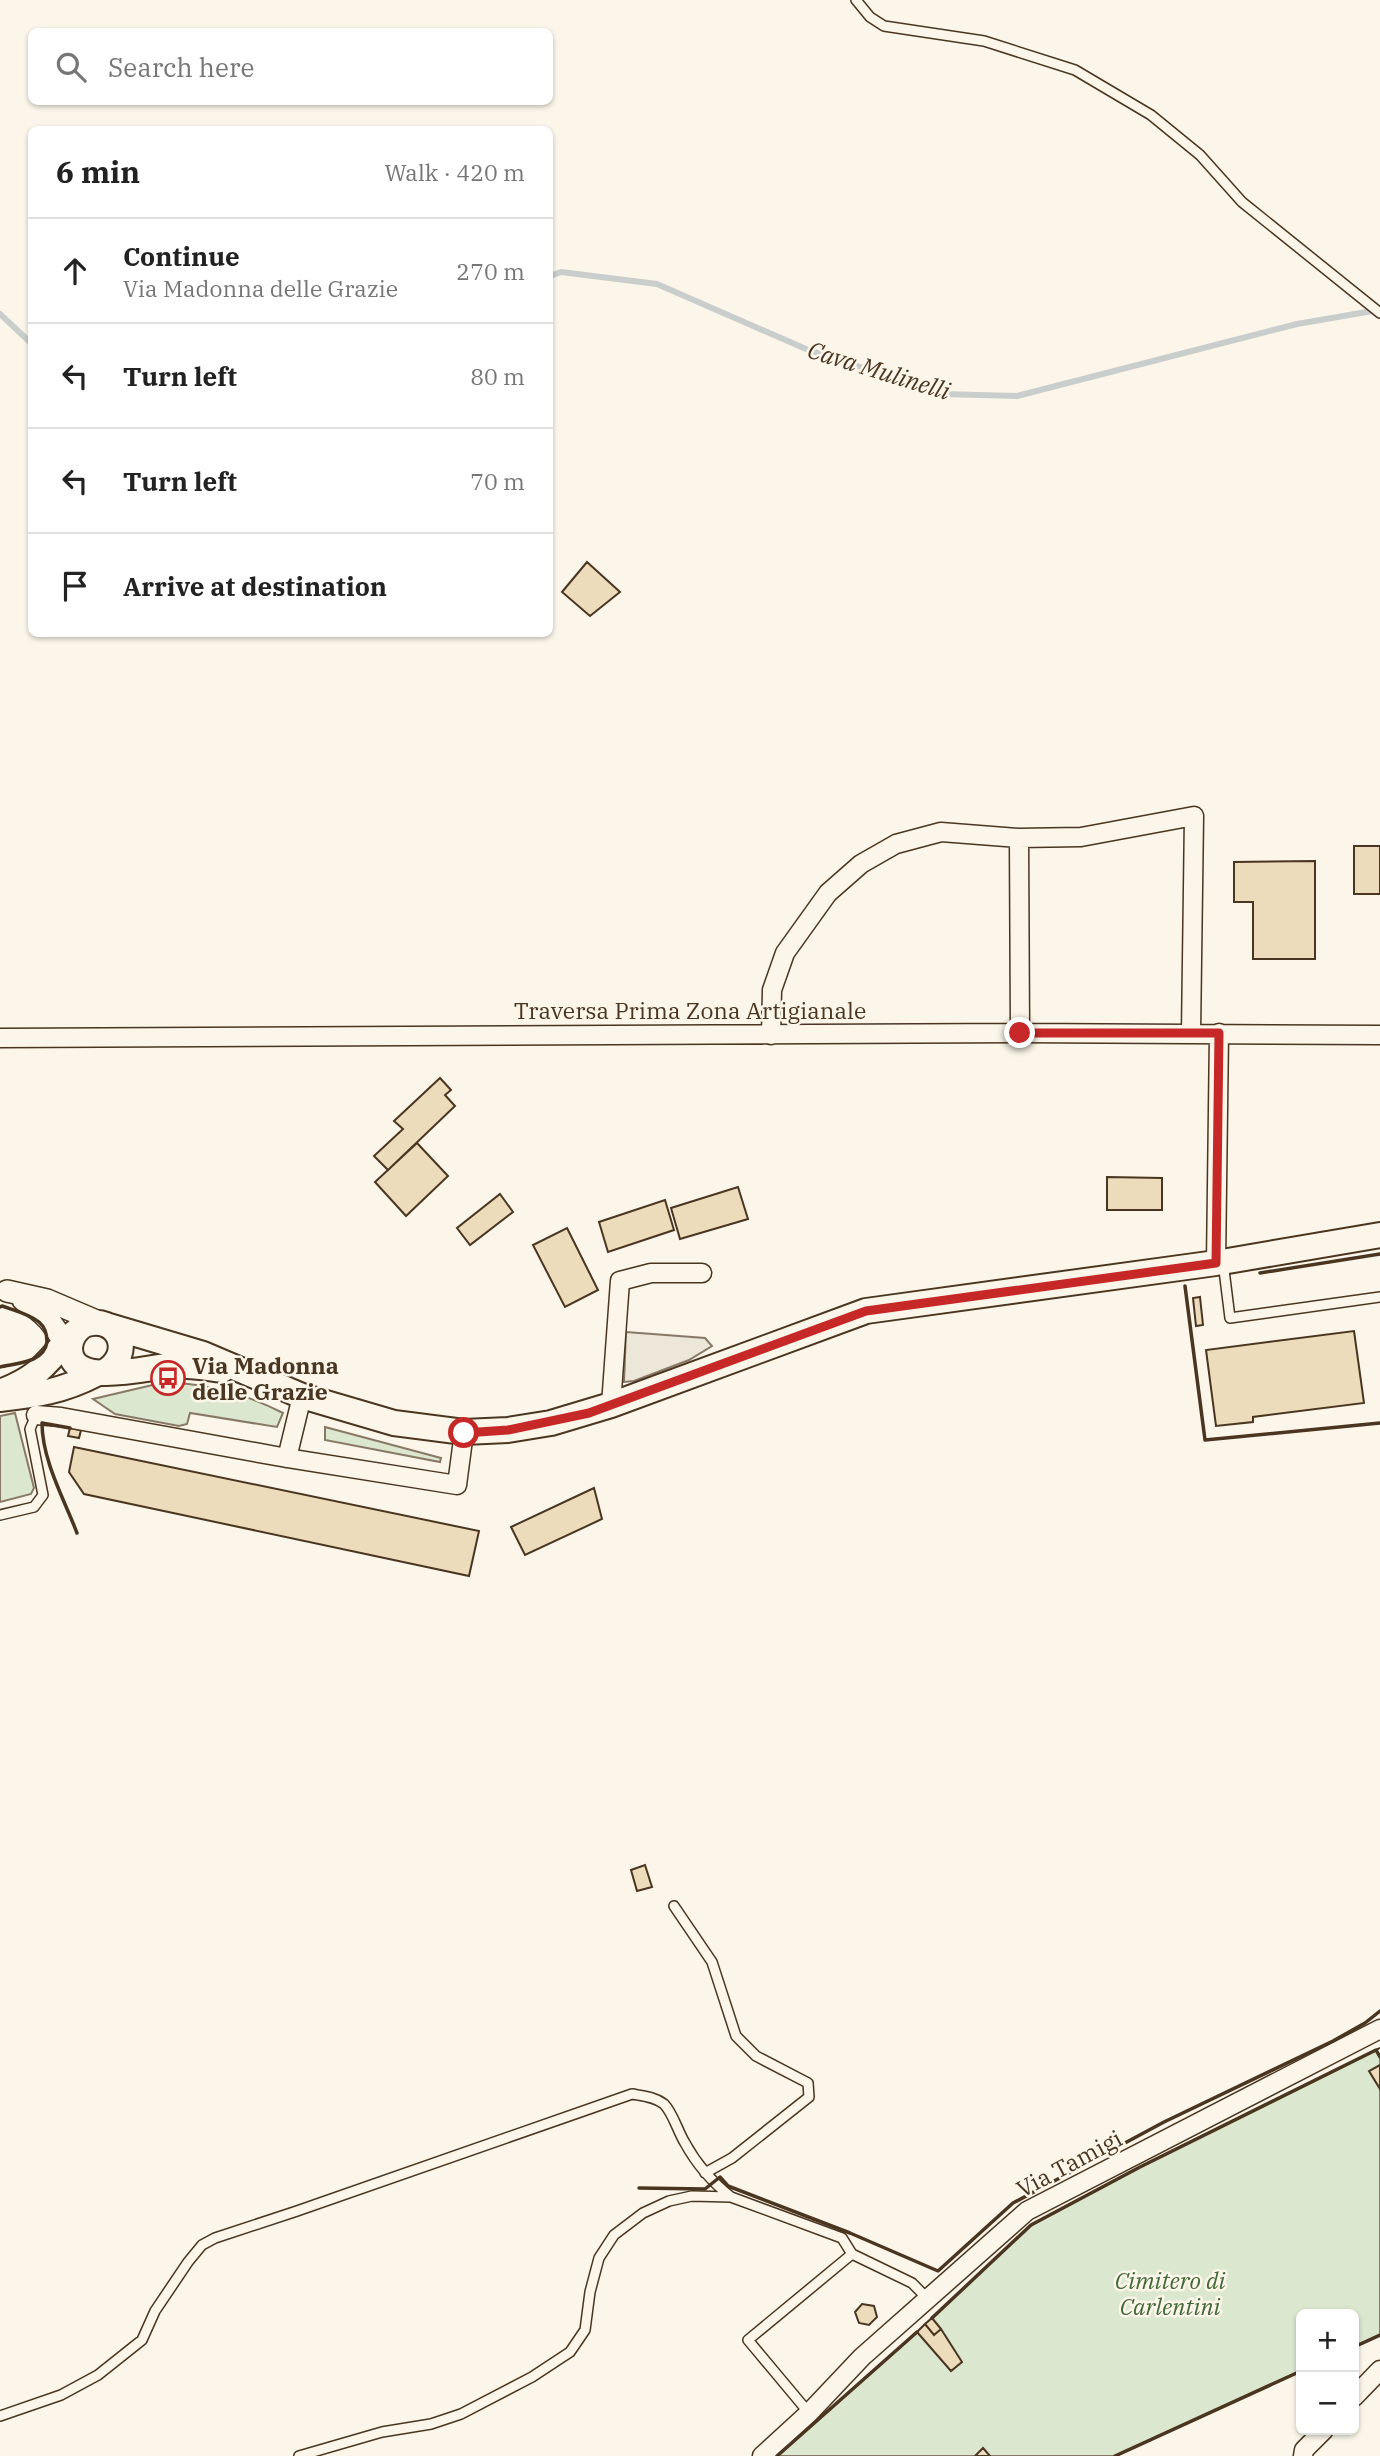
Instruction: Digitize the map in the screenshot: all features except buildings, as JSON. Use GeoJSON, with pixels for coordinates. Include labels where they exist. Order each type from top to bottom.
{"type":"FeatureCollection","features":[{"type":"Feature","properties":{"kind":"main road"},"geometry":{"type":"LineString","coordinates":[[0,1392],[23,1383],[38,1373],[84,1325],[105,1324],[203,1354],[302,1395],[394,1423],[464,1433],[508,1430],[551,1423],[611,1405],[866,1311],[1380,1237]]}},
{"type":"Feature","properties":{"kind":"main road"},"geometry":{"type":"LineString","coordinates":[[0,1399],[43,1394],[72,1386],[117,1362],[121,1346],[115,1331],[105,1324]]}},
{"type":"Feature","properties":{"kind":"main road"},"geometry":{"type":"LineString","coordinates":[[70,1342],[72,1359],[82,1370],[100,1373],[170,1366],[240,1371]]}},
{"type":"Feature","properties":{"kind":"street"},"geometry":{"type":"LineString","coordinates":[[771,1035],[772,990],[785,953],[828,892],[861,864],[895,844],[941,832],[1019,838],[1081,838],[1194,816],[1191,1033]]}},
{"type":"Feature","properties":{"kind":"street"},"geometry":{"type":"LineString","coordinates":[[1019,838],[1020,1033]]}},
{"type":"Feature","properties":{"kind":"street","name":"Traversa Prima Zona Artigianale"},"geometry":{"type":"LineString","coordinates":[[0,1038],[1020,1033],[1380,1035]]}},
{"type":"Feature","properties":{"kind":"street"},"geometry":{"type":"LineString","coordinates":[[1219,1033],[1220,1262]]}},
{"type":"Feature","properties":{"kind":"street"},"geometry":{"type":"LineString","coordinates":[[611,1405],[620,1280],[651,1273],[702,1273]]}},
{"type":"Feature","properties":{"kind":"street"},"geometry":{"type":"LineString","coordinates":[[4,1289],[47,1300],[105,1324]]}},
{"type":"Feature","properties":{"kind":"street"},"geometry":{"type":"LineString","coordinates":[[4,1289],[43,1311],[70,1342]]}},
{"type":"Feature","properties":{"kind":"street"},"geometry":{"type":"LineString","coordinates":[[287,1458],[302,1395]]}},
{"type":"Feature","properties":{"kind":"street"},"geometry":{"type":"LineString","coordinates":[[36,1415],[61,1417],[457,1486],[464,1433]]}},
{"type":"Feature","properties":{"kind":"street","name":"Via Tamigi"},"geometry":{"type":"LineString","coordinates":[[762,2456],[809,2413],[862,2357],[1027,2211],[1380,2029]]}},
{"type":"Feature","properties":{"kind":"street"},"geometry":{"type":"LineString","coordinates":[[1359,2392],[1380,2370]]}},
{"type":"Feature","properties":{"kind":"street"},"geometry":{"type":"LineString","coordinates":[[1303,2456],[1304,2450],[1319,2435]]}},
{"type":"Feature","properties":{"kind":"lane"},"geometry":{"type":"LineString","coordinates":[[856,0],[870,17],[884,26],[984,41],[1074,70],[1152,115],[1200,155],[1242,202],[1380,313]]}},
{"type":"Feature","properties":{"kind":"lane"},"geometry":{"type":"LineString","coordinates":[[1220,1262],[1230,1318],[1380,1297]]}},
{"type":"Feature","properties":{"kind":"lane"},"geometry":{"type":"LineString","coordinates":[[0,1515],[34,1507],[43,1495],[44,1488],[30,1429],[36,1415]]}},
{"type":"Feature","properties":{"kind":"lane"},"geometry":{"type":"LineString","coordinates":[[674,1906],[712,1962],[736,2036],[755,2056],[808,2082],[809,2097],[732,2158],[705,2172]]}},
{"type":"Feature","properties":{"kind":"lane"},"geometry":{"type":"LineString","coordinates":[[0,2416],[61,2395],[98,2375],[142,2340],[155,2311],[188,2262],[202,2245],[215,2238],[632,2094],[649,2097],[664,2105],[685,2144],[712,2183],[731,2197],[842,2238],[852,2254],[912,2283],[928,2299]]}},
{"type":"Feature","properties":{"kind":"lane"},"geometry":{"type":"LineString","coordinates":[[299,2456],[382,2432],[431,2424],[461,2414],[532,2377],[570,2353],[584,2330],[599,2258],[614,2235],[643,2213],[669,2201],[692,2196],[731,2197]]}},
{"type":"Feature","properties":{"kind":"lane"},"geometry":{"type":"LineString","coordinates":[[809,2413],[748,2340],[852,2254]]}},
{"type":"Feature","properties":{"kind":"green space"},"geometry":{"type":"Polygon","coordinates":[[[161,1383],[193,1384],[224,1390],[283,1413],[277,1427],[190,1413],[187,1424],[179,1426],[115,1414],[93,1399],[161,1383]]]}},
{"type":"Feature","properties":{"kind":"green space"},"geometry":{"type":"Polygon","coordinates":[[[15,1413],[34,1488],[31,1494],[0,1502],[0,1416],[15,1413]]]}},
{"type":"Feature","properties":{"kind":"green space"},"geometry":{"type":"Polygon","coordinates":[[[325,1427],[441,1458],[440,1462],[325,1440],[325,1427]]]}},
{"type":"Feature","properties":{"kind":"green space","name":"Cimitero di Carlentini"},"geometry":{"type":"Polygon","coordinates":[[[1376,2050],[1380,2057],[1380,2335],[1359,2345],[1359,2309],[1296,2309],[1296,2373],[1115,2456],[777,2456],[902,2346],[1031,2225],[1140,2167],[1376,2050]]]}},
{"type":"Feature","properties":{"kind":"shaded area"},"geometry":{"type":"Polygon","coordinates":[[[626,1332],[705,1338],[712,1346],[689,1360],[634,1381],[624,1382],[626,1332]]]}},
{"type":"Feature","properties":{"kind":"waterway","name":"Cava Mulinelli"},"geometry":{"type":"LineString","coordinates":[[553,275],[561,272],[657,284],[806,349],[942,394],[1017,396],[1297,324],[1378,310]]}},
{"type":"Feature","properties":{"kind":"waterway","name":"Cava Mulinelli"},"geometry":{"type":"LineString","coordinates":[[0,314],[28,340]]}},
{"type":"Feature","properties":{"kind":"fence"},"geometry":{"type":"LineString","coordinates":[[1376,2050],[1380,2048]]}},
{"type":"Feature","properties":{"kind":"wall"},"geometry":{"type":"LineString","coordinates":[[1260,1273],[1380,1254]]}},
{"type":"Feature","properties":{"kind":"wall"},"geometry":{"type":"LineString","coordinates":[[1185,1286],[1205,1440],[1380,1423]]}},
{"type":"Feature","properties":{"kind":"wall"},"geometry":{"type":"LineString","coordinates":[[0,1307],[21,1312],[39,1322],[43,1326],[47,1342],[45,1349],[35,1358],[0,1367]]}},
{"type":"Feature","properties":{"kind":"wall"},"geometry":{"type":"LineString","coordinates":[[70,1428],[42,1423],[50,1465],[77,1533]]}},
{"type":"Feature","properties":{"kind":"wall"},"geometry":{"type":"LineString","coordinates":[[639,2188],[705,2189],[720,2177],[728,2186],[850,2233],[938,2271],[1013,2203],[1164,2122],[1333,2041],[1380,2011]]}},
{"type":"Feature","properties":{"kind":"wall"},"geometry":{"type":"LineString","coordinates":[[932,2318],[1031,2225],[1140,2167],[1376,2050],[1380,2057]]}},
{"type":"Feature","properties":{"kind":"wall"},"geometry":{"type":"LineString","coordinates":[[777,2456],[917,2332]]}},
{"type":"Feature","properties":{"kind":"wall"},"geometry":{"type":"LineString","coordinates":[[1359,2345],[1380,2335]]}},
{"type":"Feature","properties":{"kind":"wall"},"geometry":{"type":"LineString","coordinates":[[1115,2456],[1299,2372]]}},
{"type":"Feature","properties":{"kind":"place","name":"Via Madonna delle Grazie"},"geometry":{"type":"Point","coordinates":[168,1378]}},
{"type":"Feature","properties":{"kind":"route"},"geometry":{"type":"LineString","coordinates":[[464,1433],[508,1430],[589,1413],[866,1311],[1216,1263],[1219,1033],[1020,1033]]}}]}
